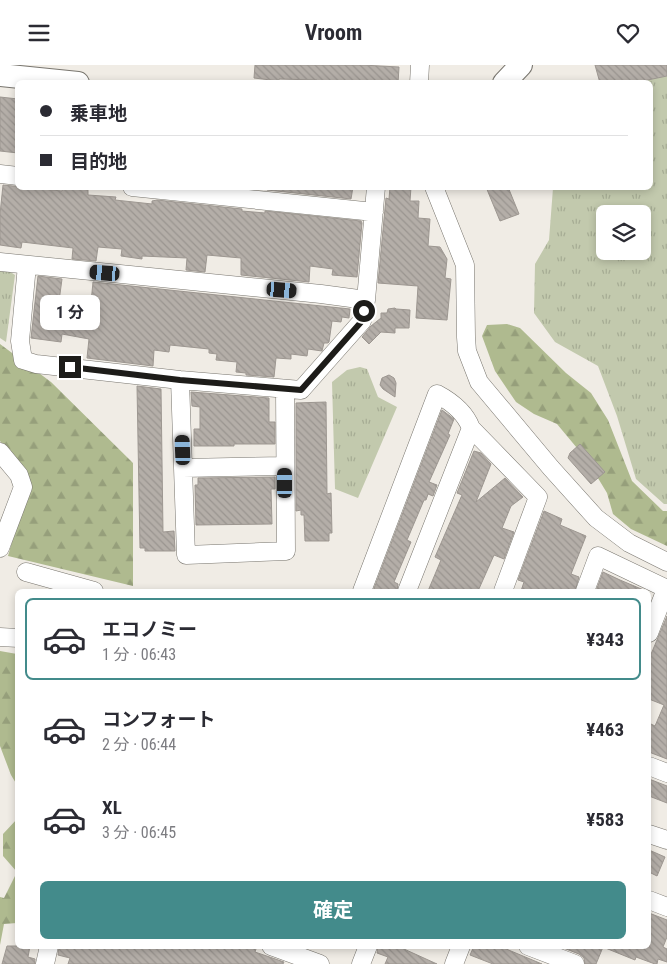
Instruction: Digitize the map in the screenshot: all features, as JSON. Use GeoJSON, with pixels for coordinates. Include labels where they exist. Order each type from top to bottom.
{"type":"FeatureCollection","features":[{"type":"Feature","properties":{"kind":"street"},"geometry":{"type":"LineString","coordinates":[[419,80],[420,65]]}},
{"type":"Feature","properties":{"kind":"street"},"geometry":{"type":"LineString","coordinates":[[507,80],[521,65]]}},
{"type":"Feature","properties":{"kind":"street"},"geometry":{"type":"LineString","coordinates":[[0,75],[49,80]]}},
{"type":"Feature","properties":{"kind":"street"},"geometry":{"type":"LineString","coordinates":[[0,174],[15,176]]}},
{"type":"Feature","properties":{"kind":"street"},"geometry":{"type":"LineString","coordinates":[[161,190],[374,212]]}},
{"type":"Feature","properties":{"kind":"street"},"geometry":{"type":"LineString","coordinates":[[27,265],[20,341],[23,360],[36,364],[180,380],[301,390],[362,321],[366,300],[376,190]]}},
{"type":"Feature","properties":{"kind":"street"},"geometry":{"type":"LineString","coordinates":[[435,190],[465,265],[464,326],[468,351],[479,382],[551,468],[596,517],[629,543],[667,562]]}},
{"type":"Feature","properties":{"kind":"street"},"geometry":{"type":"LineString","coordinates":[[0,262],[366,300]]}},
{"type":"Feature","properties":{"kind":"street"},"geometry":{"type":"LineString","coordinates":[[180,380],[186,555],[286,551],[285,389]]}},
{"type":"Feature","properties":{"kind":"street"},"geometry":{"type":"LineString","coordinates":[[363,589],[437,394],[450,401],[467,417],[470,428],[538,497],[504,589]]}},
{"type":"Feature","properties":{"kind":"street"},"geometry":{"type":"LineString","coordinates":[[408,589],[470,428]]}},
{"type":"Feature","properties":{"kind":"street"},"geometry":{"type":"LineString","coordinates":[[0,452],[19,475],[23,487],[0,548]]}},
{"type":"Feature","properties":{"kind":"street"},"geometry":{"type":"LineString","coordinates":[[183,468],[285,467]]}},
{"type":"Feature","properties":{"kind":"street"},"geometry":{"type":"LineString","coordinates":[[586,589],[598,556],[666,589],[651,628]]}},
{"type":"Feature","properties":{"kind":"street"},"geometry":{"type":"LineString","coordinates":[[26,573],[86,589]]}},
{"type":"Feature","properties":{"kind":"street"},"geometry":{"type":"LineString","coordinates":[[0,637],[15,638]]}},
{"type":"Feature","properties":{"kind":"street"},"geometry":{"type":"LineString","coordinates":[[651,767],[667,773]]}},
{"type":"Feature","properties":{"kind":"street"},"geometry":{"type":"LineString","coordinates":[[651,835],[667,841]]}},
{"type":"Feature","properties":{"kind":"street"},"geometry":{"type":"LineString","coordinates":[[651,901],[667,907]]}},
{"type":"Feature","properties":{"kind":"street"},"geometry":{"type":"LineString","coordinates":[[45,964],[48,949]]}},
{"type":"Feature","properties":{"kind":"street"},"geometry":{"type":"LineString","coordinates":[[279,949],[320,964]]}},
{"type":"Feature","properties":{"kind":"street"},"geometry":{"type":"LineString","coordinates":[[361,964],[367,949]]}},
{"type":"Feature","properties":{"kind":"street"},"geometry":{"type":"LineString","coordinates":[[454,964],[460,949]]}},
{"type":"Feature","properties":{"kind":"street"},"geometry":{"type":"LineString","coordinates":[[536,949],[575,964]]}},
{"type":"Feature","properties":{"kind":"green space"},"geometry":{"type":"Polygon","coordinates":[[[667,76],[667,504],[664,504],[636,479],[617,416],[598,366],[555,342],[534,313],[535,264],[549,240],[553,190],[653,190],[653,80],[644,80],[667,76]]]}},
{"type":"Feature","properties":{"kind":"green space"},"geometry":{"type":"Polygon","coordinates":[[[0,268],[6,269],[15,275],[6,342],[0,338],[0,268]]]}},
{"type":"Feature","properties":{"kind":"green space"},"geometry":{"type":"Polygon","coordinates":[[[507,324],[520,328],[566,373],[591,393],[608,420],[632,481],[663,511],[667,511],[667,546],[631,529],[613,514],[607,493],[587,460],[557,424],[534,414],[516,402],[495,371],[482,336],[487,325],[507,324]]]}},
{"type":"Feature","properties":{"kind":"green space"},"geometry":{"type":"Polygon","coordinates":[[[0,344],[51,382],[133,463],[133,586],[8,556],[30,478],[0,441],[0,344]]]}},
{"type":"Feature","properties":{"kind":"green space"},"geometry":{"type":"Polygon","coordinates":[[[360,367],[367,369],[378,397],[397,407],[358,498],[335,489],[332,382],[347,370],[360,367]]]}},
{"type":"Feature","properties":{"kind":"green space"},"geometry":{"type":"Polygon","coordinates":[[[0,651],[15,654],[15,782],[0,746],[0,651]]]}},
{"type":"Feature","properties":{"kind":"green space"},"geometry":{"type":"Polygon","coordinates":[[[15,821],[15,870],[3,856],[3,834],[15,821]]]}},
{"type":"Feature","properties":{"kind":"green space"},"geometry":{"type":"Polygon","coordinates":[[[15,876],[15,923],[4,924],[0,945],[0,897],[4,898],[15,876]]]}},
{"type":"Feature","properties":{"kind":"building"},"geometry":{"type":"Polygon","coordinates":[[[255,65],[399,67],[398,80],[271,80],[254,78],[255,65]]]}},
{"type":"Feature","properties":{"kind":"building"},"geometry":{"type":"Polygon","coordinates":[[[595,65],[667,65],[667,76],[648,80],[599,80],[595,65]]]}},
{"type":"Feature","properties":{"kind":"building"},"geometry":{"type":"Polygon","coordinates":[[[0,97],[15,99],[15,153],[0,151],[0,97]]]}},
{"type":"Feature","properties":{"kind":"building"},"geometry":{"type":"Polygon","coordinates":[[[3,185],[15,186],[15,190],[88,190],[88,195],[116,197],[115,200],[152,204],[152,201],[157,200],[242,209],[242,211],[265,213],[265,211],[361,221],[357,277],[332,275],[333,269],[310,266],[309,282],[241,275],[241,258],[207,255],[205,272],[186,270],[187,258],[142,256],[142,259],[121,256],[122,249],[98,247],[96,261],[72,259],[73,248],[22,242],[21,248],[0,245],[0,214],[3,185]]]}},
{"type":"Feature","properties":{"kind":"building"},"geometry":{"type":"Polygon","coordinates":[[[267,190],[352,190],[351,199],[267,190]]]}},
{"type":"Feature","properties":{"kind":"building"},"geometry":{"type":"Polygon","coordinates":[[[390,190],[411,190],[410,201],[419,201],[418,218],[430,219],[428,246],[440,247],[447,259],[445,278],[451,279],[447,320],[416,318],[418,286],[378,283],[386,198],[389,199],[390,190]]]}},
{"type":"Feature","properties":{"kind":"building"},"geometry":{"type":"Polygon","coordinates":[[[487,190],[509,190],[519,214],[500,221],[487,190]]]}},
{"type":"Feature","properties":{"kind":"building"},"geometry":{"type":"Polygon","coordinates":[[[38,276],[62,279],[57,316],[81,319],[82,312],[90,313],[93,282],[350,309],[349,318],[342,317],[341,322],[332,321],[329,342],[324,343],[322,351],[308,349],[307,356],[291,354],[291,359],[276,358],[274,377],[246,375],[246,373],[236,372],[237,362],[216,360],[217,354],[209,353],[209,349],[170,345],[169,352],[154,350],[153,366],[87,358],[89,339],[62,334],[61,342],[31,338],[38,276]]]}},
{"type":"Feature","properties":{"kind":"building"},"geometry":{"type":"Polygon","coordinates":[[[388,309],[410,310],[409,328],[395,328],[395,333],[381,332],[369,344],[362,337],[381,318],[381,313],[387,313],[388,309]]]}},
{"type":"Feature","properties":{"kind":"building"},"geometry":{"type":"Polygon","coordinates":[[[389,375],[394,378],[396,383],[395,397],[380,385],[382,378],[389,375]]]}},
{"type":"Feature","properties":{"kind":"building"},"geometry":{"type":"Polygon","coordinates":[[[137,386],[161,389],[163,532],[174,531],[175,551],[145,551],[145,548],[140,548],[137,386]]]}},
{"type":"Feature","properties":{"kind":"building"},"geometry":{"type":"Polygon","coordinates":[[[191,392],[269,398],[269,422],[275,422],[275,444],[194,446],[194,429],[200,429],[200,407],[192,406],[191,392]]]}},
{"type":"Feature","properties":{"kind":"building"},"geometry":{"type":"Polygon","coordinates":[[[326,402],[327,494],[331,493],[332,533],[329,533],[329,541],[305,541],[304,515],[301,515],[301,510],[296,511],[296,403],[326,402]]]}},
{"type":"Feature","properties":{"kind":"building"},"geometry":{"type":"Polygon","coordinates":[[[442,410],[454,419],[448,434],[450,435],[429,482],[437,485],[433,496],[428,494],[426,500],[424,500],[407,540],[411,542],[394,582],[398,584],[397,589],[374,589],[442,410]]]}},
{"type":"Feature","properties":{"kind":"building"},"geometry":{"type":"Polygon","coordinates":[[[580,444],[605,472],[591,484],[568,458],[570,453],[580,444]]]}},
{"type":"Feature","properties":{"kind":"building"},"geometry":{"type":"Polygon","coordinates":[[[474,451],[481,453],[491,464],[476,502],[505,478],[523,497],[511,506],[502,528],[514,532],[504,559],[494,555],[479,589],[429,589],[441,560],[435,557],[462,495],[457,493],[474,451]]]}},
{"type":"Feature","properties":{"kind":"building"},"geometry":{"type":"Polygon","coordinates":[[[275,477],[275,489],[271,489],[272,524],[196,525],[195,485],[198,485],[198,478],[275,477]]]}},
{"type":"Feature","properties":{"kind":"building"},"geometry":{"type":"Polygon","coordinates":[[[544,511],[562,519],[560,525],[586,536],[571,574],[579,577],[576,589],[522,589],[524,582],[518,580],[544,511]]]}},
{"type":"Feature","properties":{"kind":"building"},"geometry":{"type":"Polygon","coordinates":[[[603,572],[641,589],[597,589],[603,572]]]}},
{"type":"Feature","properties":{"kind":"building"},"geometry":{"type":"Polygon","coordinates":[[[667,616],[667,759],[651,753],[651,724],[655,726],[664,705],[651,700],[651,654],[667,616]]]}},
{"type":"Feature","properties":{"kind":"building"},"geometry":{"type":"Polygon","coordinates":[[[651,780],[667,786],[667,803],[651,797],[651,780]]]}},
{"type":"Feature","properties":{"kind":"building"},"geometry":{"type":"Polygon","coordinates":[[[651,851],[665,857],[657,876],[651,873],[651,851]]]}},
{"type":"Feature","properties":{"kind":"building"},"geometry":{"type":"Polygon","coordinates":[[[651,914],[667,920],[667,937],[663,947],[667,949],[667,962],[658,959],[657,964],[655,964],[636,957],[635,960],[608,949],[651,949],[651,914]]]}},
{"type":"Feature","properties":{"kind":"building"},"geometry":{"type":"Polygon","coordinates":[[[7,946],[15,946],[15,949],[29,949],[28,957],[35,959],[35,964],[2,964],[7,946]]]}},
{"type":"Feature","properties":{"kind":"building"},"geometry":{"type":"Polygon","coordinates":[[[59,949],[256,949],[255,952],[284,962],[283,964],[68,964],[70,958],[58,955],[59,949]]]}},
{"type":"Feature","properties":{"kind":"building"},"geometry":{"type":"Polygon","coordinates":[[[378,949],[404,949],[437,964],[385,964],[388,957],[377,953],[378,949]]]}},
{"type":"Feature","properties":{"kind":"building"},"geometry":{"type":"Polygon","coordinates":[[[473,949],[506,949],[542,964],[493,964],[470,955],[473,949]]]}},
{"type":"Feature","properties":{"kind":"building"},"geometry":{"type":"Polygon","coordinates":[[[566,949],[602,949],[596,964],[585,964],[584,958],[566,949]]]}},
{"type":"Feature","properties":{"kind":"route"},"geometry":{"type":"LineString","coordinates":[[70,367],[180,380],[301,390],[362,321],[364,311]]}}]}
